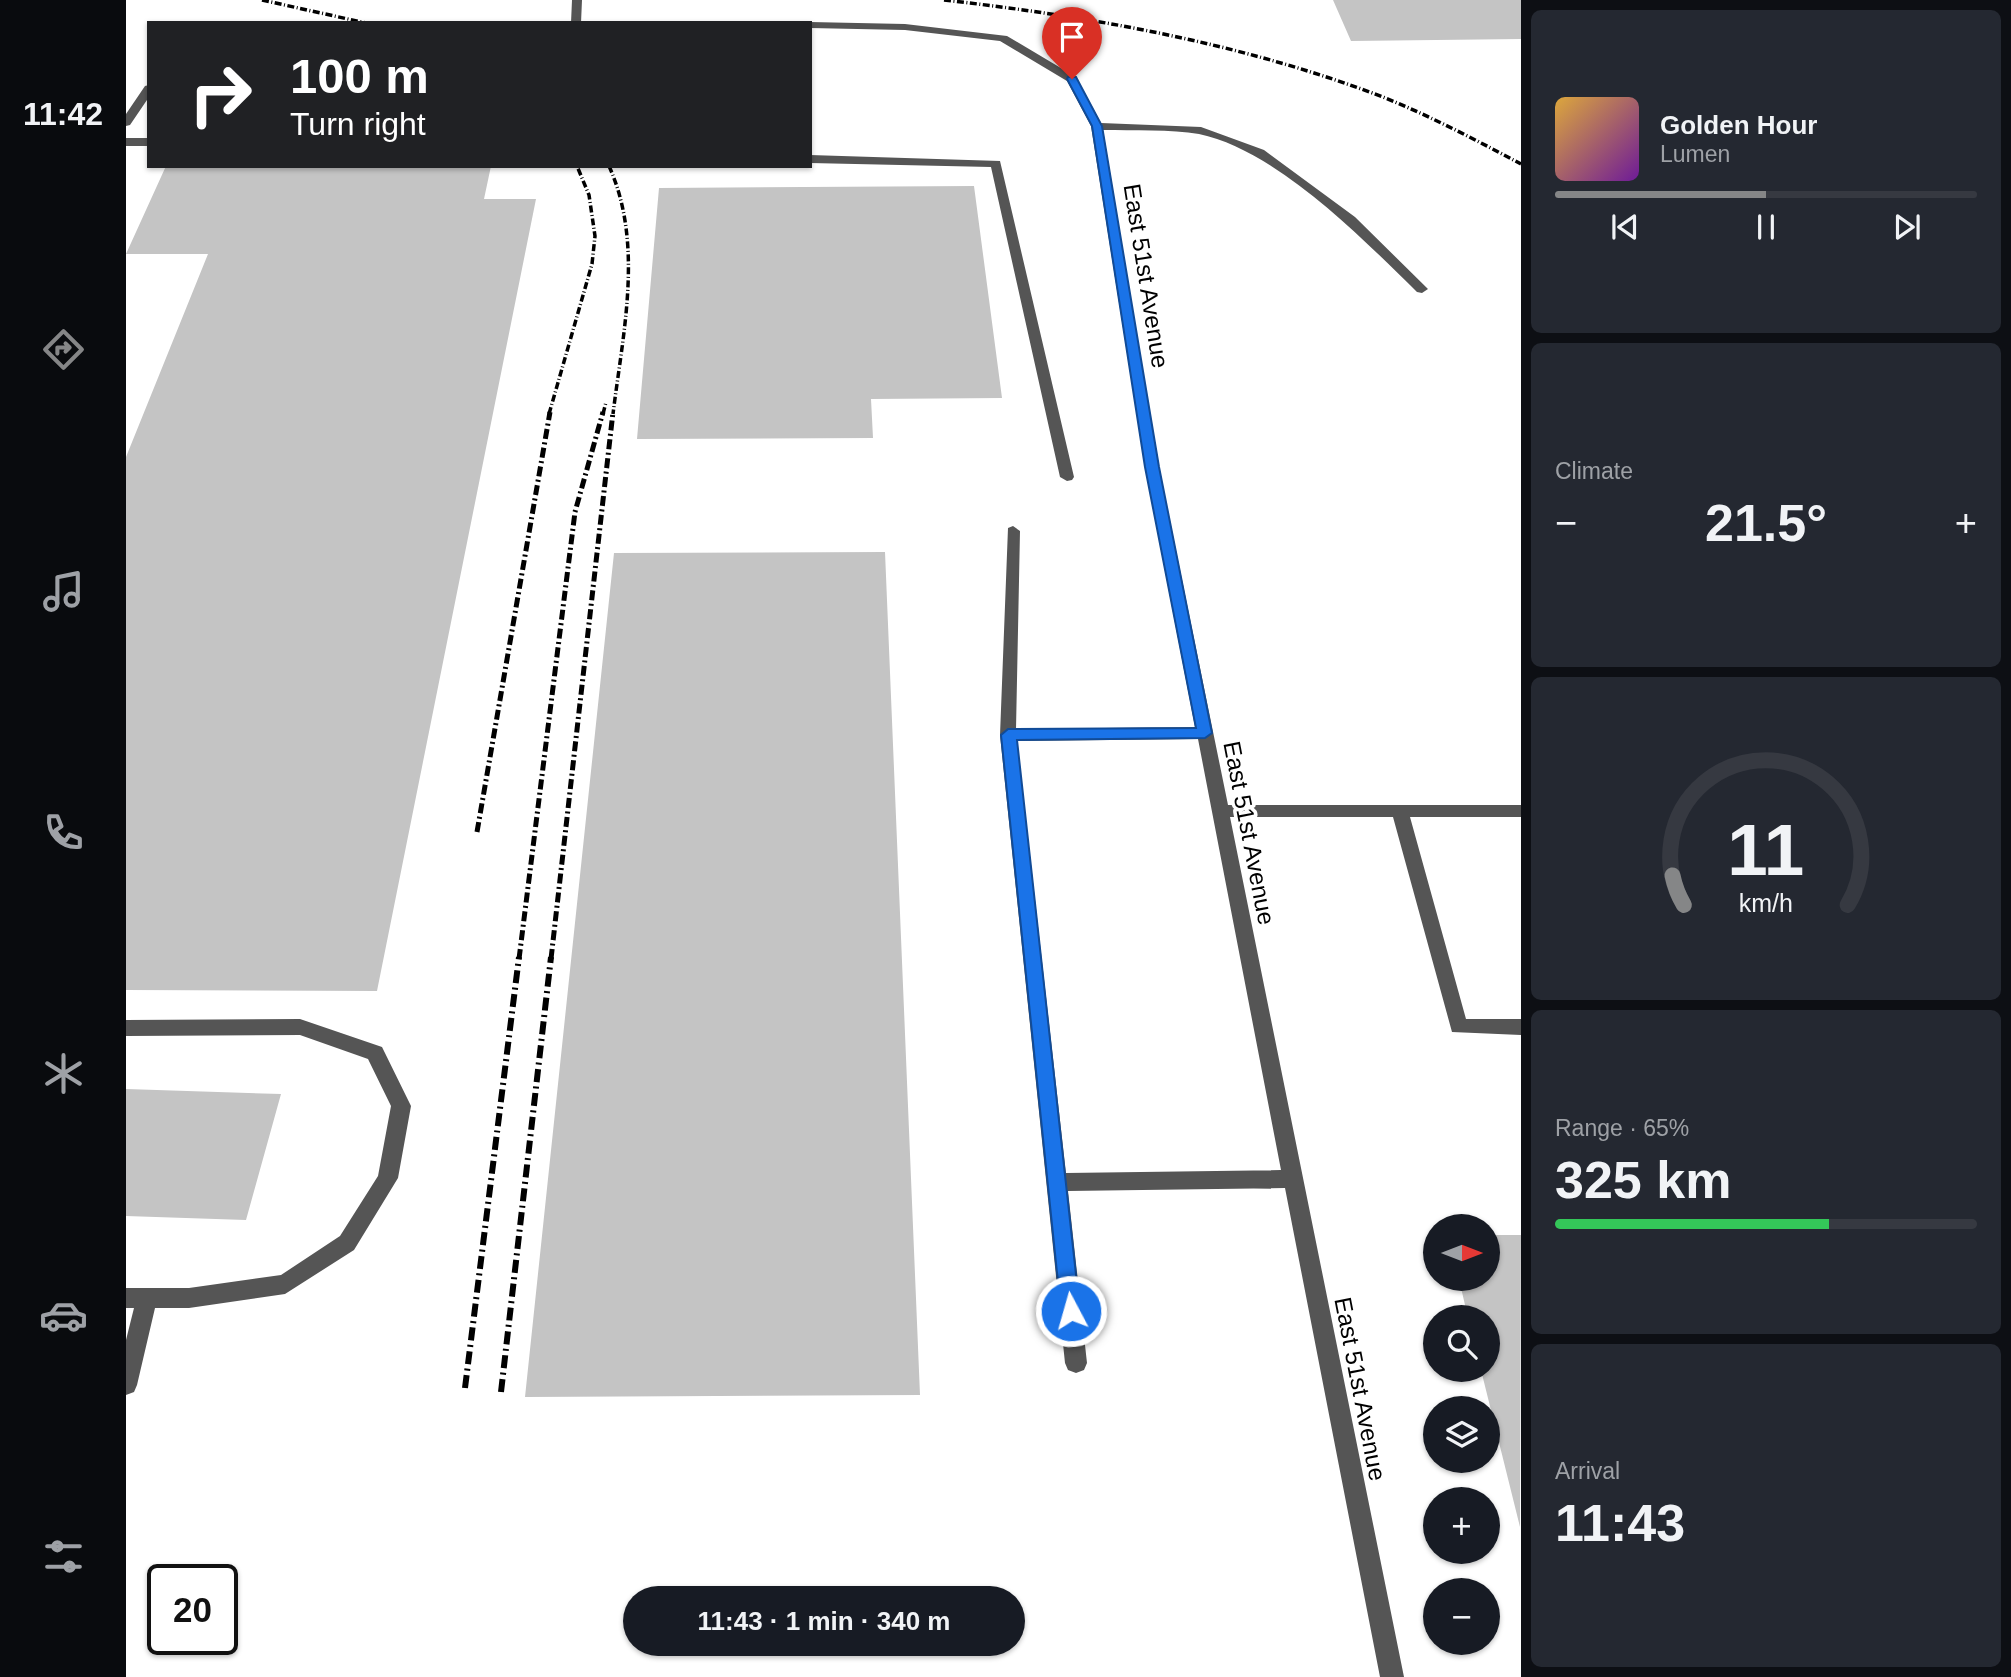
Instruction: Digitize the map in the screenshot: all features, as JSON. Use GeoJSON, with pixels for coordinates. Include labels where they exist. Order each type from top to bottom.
{"type":"FeatureCollection","features":[{"type":"Feature","properties":{"kind":"street"},"geometry":{"type":"LineString","coordinates":[[576,21],[577,0]]}},
{"type":"Feature","properties":{"kind":"street","name":"East 51st Avenue"},"geometry":{"type":"LineString","coordinates":[[812,25],[905,27],[1003,38],[1072,79],[1097,126],[1152,467],[1392,1677]]}},
{"type":"Feature","properties":{"kind":"street"},"geometry":{"type":"LineString","coordinates":[[126,123],[147,91]]}},
{"type":"Feature","properties":{"kind":"street"},"geometry":{"type":"LineString","coordinates":[[1097,126],[1201,131],[1260,153],[1351,220],[1422,289]]}},
{"type":"Feature","properties":{"kind":"street"},"geometry":{"type":"LineString","coordinates":[[126,142],[147,142]]}},
{"type":"Feature","properties":{"kind":"street"},"geometry":{"type":"LineString","coordinates":[[812,159],[996,163],[1067,477]]}},
{"type":"Feature","properties":{"kind":"street"},"geometry":{"type":"LineString","coordinates":[[1013,531],[1008,735],[1076,1363]]}},
{"type":"Feature","properties":{"kind":"street"},"geometry":{"type":"LineString","coordinates":[[1008,735],[1205,733]]}},
{"type":"Feature","properties":{"kind":"street"},"geometry":{"type":"LineString","coordinates":[[1220,811],[1521,811]]}},
{"type":"Feature","properties":{"kind":"street"},"geometry":{"type":"LineString","coordinates":[[1400,811],[1459,1027],[1521,1027]]}},
{"type":"Feature","properties":{"kind":"street"},"geometry":{"type":"LineString","coordinates":[[126,1028],[300,1027],[376,1053],[401,1106],[388,1178],[346,1243],[285,1284],[189,1298],[136,1298],[126,1385]]}},
{"type":"Feature","properties":{"kind":"street"},"geometry":{"type":"LineString","coordinates":[[1056,1182],[1293,1179]]}},
{"type":"Feature","properties":{"kind":"building"},"geometry":{"type":"Polygon","coordinates":[[[1333,0],[1521,0],[1521,39],[1351,41],[1333,0]]]}},
{"type":"Feature","properties":{"kind":"building"},"geometry":{"type":"Polygon","coordinates":[[[165,168],[491,168],[484,199],[536,199],[377,991],[126,990],[126,457],[208,254],[126,254],[165,168]]]}},
{"type":"Feature","properties":{"kind":"building"},"geometry":{"type":"Polygon","coordinates":[[[974,186],[1002,398],[871,399],[873,438],[637,439],[659,188],[974,186]]]}},
{"type":"Feature","properties":{"kind":"building"},"geometry":{"type":"Polygon","coordinates":[[[885,552],[920,1395],[525,1397],[614,553],[885,552]]]}},
{"type":"Feature","properties":{"kind":"building"},"geometry":{"type":"Polygon","coordinates":[[[126,1089],[281,1094],[246,1220],[126,1216],[126,1089]]]}},
{"type":"Feature","properties":{"kind":"building"},"geometry":{"type":"Polygon","coordinates":[[[1500,1235],[1521,1235],[1520,1527],[1500,1446],[1500,1396],[1487,1396],[1484,1382],[1500,1382],[1500,1305],[1465,1305],[1462,1292],[1500,1292],[1500,1235]]]}},
{"type":"Feature","properties":{"kind":"railway"},"geometry":{"type":"LineString","coordinates":[[262,0],[357,21]]}},
{"type":"Feature","properties":{"kind":"railway"},"geometry":{"type":"LineString","coordinates":[[944,0],[1111,24],[1276,61],[1383,97],[1521,164]]}},
{"type":"Feature","properties":{"kind":"railway"},"geometry":{"type":"LineString","coordinates":[[549,414],[592,264],[595,236],[589,195],[578,168]]}},
{"type":"Feature","properties":{"kind":"railway"},"geometry":{"type":"LineString","coordinates":[[610,168],[620,196],[628,257],[625,320],[613,414]]}},
{"type":"Feature","properties":{"kind":"railway"},"geometry":{"type":"LineString","coordinates":[[603,414],[606,402]]}},
{"type":"Feature","properties":{"kind":"railway"},"geometry":{"type":"LineString","coordinates":[[477,832],[550,412]]}},
{"type":"Feature","properties":{"kind":"railway"},"geometry":{"type":"LineString","coordinates":[[519,959],[575,512],[603,412]]}},
{"type":"Feature","properties":{"kind":"railway"},"geometry":{"type":"LineString","coordinates":[[551,959],[613,412]]}},
{"type":"Feature","properties":{"kind":"railway"},"geometry":{"type":"LineString","coordinates":[[465,1388],[519,957]]}},
{"type":"Feature","properties":{"kind":"railway"},"geometry":{"type":"LineString","coordinates":[[501,1392],[551,957]]}},
{"type":"Feature","properties":{"kind":"route"},"geometry":{"type":"LineString","coordinates":[[1071,1311],[1008,735],[1205,733],[1152,467],[1097,126],[1072,79]]}}]}
